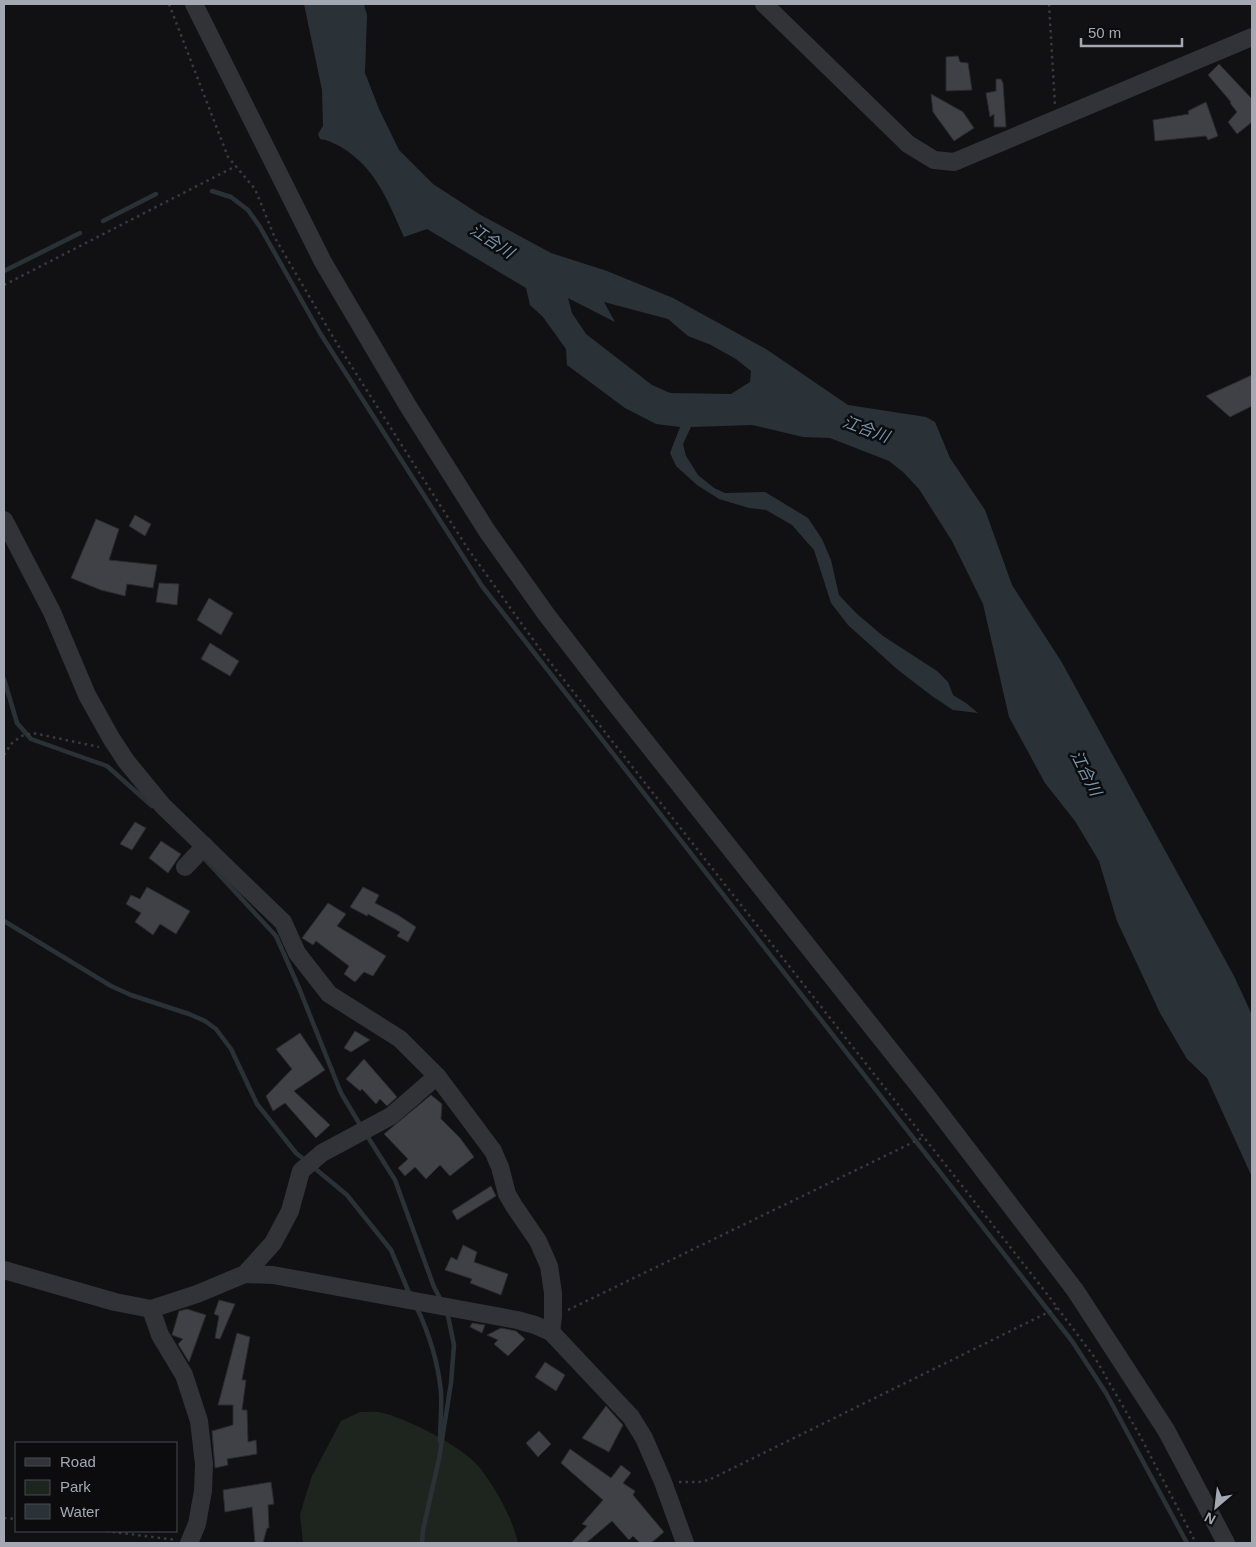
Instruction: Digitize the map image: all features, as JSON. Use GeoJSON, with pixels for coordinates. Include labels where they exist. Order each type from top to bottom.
{"type":"FeatureCollection","features":[{"type":"Feature","properties":{"kind":"street"},"geometry":{"type":"LineString","coordinates":[[194,4],[323,262],[408,406],[487,531],[546,614],[614,702],[908,1072],[1075,1290],[1166,1430],[1226,1543]]}},
{"type":"Feature","properties":{"kind":"street"},"geometry":{"type":"LineString","coordinates":[[764,4],[908,144],[934,160],[954,162],[1252,37]]}},
{"type":"Feature","properties":{"kind":"street"},"geometry":{"type":"LineString","coordinates":[[4,520],[52,612],[87,694],[126,761],[164,806],[283,922],[297,953],[329,994],[400,1039],[437,1076],[493,1151],[500,1167],[507,1194],[538,1241],[549,1266],[553,1293],[552,1325],[631,1417],[644,1438],[663,1482],[685,1543]]}},
{"type":"Feature","properties":{"kind":"street"},"geometry":{"type":"LineString","coordinates":[[186,867],[205,846]]}},
{"type":"Feature","properties":{"kind":"street"},"geometry":{"type":"LineString","coordinates":[[245,1274],[273,1243],[290,1211],[302,1170],[316,1158],[391,1116],[437,1076]]}},
{"type":"Feature","properties":{"kind":"street"},"geometry":{"type":"LineString","coordinates":[[4,1270],[116,1302],[151,1309],[197,1294],[245,1274],[273,1275],[455,1308],[536,1325],[552,1325]]}},
{"type":"Feature","properties":{"kind":"street"},"geometry":{"type":"LineString","coordinates":[[151,1309],[160,1335],[184,1375],[199,1421],[204,1464],[203,1491],[197,1524],[189,1542]]}},
{"type":"Feature","properties":{"kind":"path"},"geometry":{"type":"LineString","coordinates":[[169,4],[228,156],[255,188],[275,238],[336,342],[468,549],[542,652],[1058,1308],[1100,1367],[1139,1434],[1196,1543]]}},
{"type":"Feature","properties":{"kind":"path"},"geometry":{"type":"LineString","coordinates":[[1049,4],[1056,119]]}},
{"type":"Feature","properties":{"kind":"path"},"geometry":{"type":"LineString","coordinates":[[4,285],[236,166]]}},
{"type":"Feature","properties":{"kind":"path"},"geometry":{"type":"LineString","coordinates":[[4,755],[11,744],[21,736],[33,732],[99,747],[116,745]]}},
{"type":"Feature","properties":{"kind":"path"},"geometry":{"type":"LineString","coordinates":[[552,1325],[924,1137]]}},
{"type":"Feature","properties":{"kind":"path"},"geometry":{"type":"LineString","coordinates":[[663,1482],[699,1482],[709,1480],[1058,1308]]}},
{"type":"Feature","properties":{"kind":"path"},"geometry":{"type":"LineString","coordinates":[[114,1532],[189,1542]]}},
{"type":"Feature","properties":{"kind":"green space"},"geometry":{"type":"Polygon","coordinates":[[[360,1412],[380,1412],[407,1421],[449,1443],[472,1460],[492,1485],[508,1513],[518,1543],[303,1543],[300,1514],[312,1476],[341,1421],[360,1412]]]}},
{"type":"Feature","properties":{"kind":"water","name":"江合川"},"geometry":{"type":"Polygon","coordinates":[[[304,4],[364,4],[367,15],[365,73],[379,109],[399,150],[433,184],[479,214],[551,253],[607,271],[673,298],[766,349],[848,405],[926,417],[935,422],[950,458],[985,510],[1012,585],[1061,661],[1234,976],[1252,1015],[1252,1177],[1207,1078],[1187,1059],[1160,1013],[1117,921],[1099,861],[1075,821],[1045,783],[1009,717],[983,604],[952,541],[919,489],[903,472],[889,461],[830,438],[803,437],[752,425],[691,427],[683,444],[686,456],[698,475],[714,488],[725,493],[765,492],[808,518],[822,539],[831,560],[839,595],[856,613],[883,636],[937,671],[948,682],[953,695],[978,713],[953,710],[932,696],[898,670],[848,625],[831,603],[814,550],[792,525],[766,510],[749,508],[719,499],[697,485],[676,466],[670,453],[680,427],[656,424],[625,408],[567,365],[566,349],[543,317],[530,305],[526,288],[427,229],[404,237],[380,186],[372,175],[353,155],[331,142],[320,139],[318,134],[323,126],[322,90],[304,4]],[[568,298],[572,313],[586,334],[652,385],[670,393],[731,394],[750,382],[751,371],[736,359],[711,345],[688,336],[668,319],[604,302],[615,322],[568,298]]]}},
{"type":"Feature","properties":{"kind":"building"},"geometry":{"type":"Polygon","coordinates":[[[958,56],[960,62],[968,63],[972,90],[946,91],[946,57],[958,56]]]}},
{"type":"Feature","properties":{"kind":"building"},"geometry":{"type":"Polygon","coordinates":[[[1219,64],[1252,99],[1252,122],[1237,134],[1228,122],[1237,112],[1208,75],[1219,64]]]}},
{"type":"Feature","properties":{"kind":"building"},"geometry":{"type":"Polygon","coordinates":[[[996,79],[1001,79],[1003,83],[1006,127],[994,127],[994,114],[990,117],[986,93],[996,91],[996,79]]]}},
{"type":"Feature","properties":{"kind":"building"},"geometry":{"type":"Polygon","coordinates":[[[931,94],[963,112],[974,128],[954,141],[933,112],[931,94]]]}},
{"type":"Feature","properties":{"kind":"building"},"geometry":{"type":"Polygon","coordinates":[[[1206,102],[1218,136],[1208,140],[1206,136],[1155,141],[1153,120],[1189,114],[1188,111],[1206,102]]]}},
{"type":"Feature","properties":{"kind":"building"},"geometry":{"type":"Polygon","coordinates":[[[1252,375],[1252,406],[1230,417],[1206,396],[1252,375]]]}},
{"type":"Feature","properties":{"kind":"building"},"geometry":{"type":"Polygon","coordinates":[[[135,515],[151,524],[145,536],[129,526],[135,515]]]}},
{"type":"Feature","properties":{"kind":"building"},"geometry":{"type":"Polygon","coordinates":[[[96,519],[119,529],[109,560],[157,565],[153,588],[127,584],[125,596],[101,590],[71,578],[96,519]]]}},
{"type":"Feature","properties":{"kind":"building"},"geometry":{"type":"Polygon","coordinates":[[[159,583],[179,584],[177,605],[156,602],[159,583]]]}},
{"type":"Feature","properties":{"kind":"building"},"geometry":{"type":"Polygon","coordinates":[[[209,598],[233,613],[221,635],[197,620],[209,598]]]}},
{"type":"Feature","properties":{"kind":"building"},"geometry":{"type":"Polygon","coordinates":[[[210,643],[239,661],[230,676],[201,659],[210,643]]]}},
{"type":"Feature","properties":{"kind":"building"},"geometry":{"type":"Polygon","coordinates":[[[135,822],[146,828],[132,850],[120,844],[135,822]]]}},
{"type":"Feature","properties":{"kind":"building"},"geometry":{"type":"Polygon","coordinates":[[[161,841],[181,854],[168,873],[149,858],[161,841]]]}},
{"type":"Feature","properties":{"kind":"building"},"geometry":{"type":"Polygon","coordinates":[[[147,887],[190,911],[176,934],[160,924],[153,935],[135,922],[141,913],[126,904],[131,895],[140,899],[147,887]]]}},
{"type":"Feature","properties":{"kind":"building"},"geometry":{"type":"Polygon","coordinates":[[[363,887],[379,895],[375,903],[416,927],[408,942],[397,936],[400,932],[368,914],[367,916],[350,907],[363,887]]]}},
{"type":"Feature","properties":{"kind":"building"},"geometry":{"type":"Polygon","coordinates":[[[328,903],[346,914],[337,926],[386,956],[373,976],[364,972],[355,982],[344,974],[349,966],[316,941],[313,945],[302,938],[328,903]]]}},
{"type":"Feature","properties":{"kind":"building"},"geometry":{"type":"Polygon","coordinates":[[[355,1031],[370,1040],[351,1052],[344,1048],[355,1031]]]}},
{"type":"Feature","properties":{"kind":"building"},"geometry":{"type":"Polygon","coordinates":[[[300,1033],[325,1070],[294,1091],[330,1125],[316,1138],[285,1103],[273,1111],[266,1096],[292,1069],[276,1049],[300,1033]]]}},
{"type":"Feature","properties":{"kind":"building"},"geometry":{"type":"Polygon","coordinates":[[[364,1059],[397,1097],[387,1106],[380,1099],[376,1104],[362,1089],[360,1091],[346,1079],[364,1059]]]}},
{"type":"Feature","properties":{"kind":"building"},"geometry":{"type":"Polygon","coordinates":[[[431,1095],[442,1104],[441,1119],[460,1138],[474,1157],[450,1176],[440,1165],[426,1179],[415,1167],[405,1176],[398,1168],[408,1159],[384,1134],[431,1095]]]}},
{"type":"Feature","properties":{"kind":"building"},"geometry":{"type":"Polygon","coordinates":[[[491,1186],[496,1196],[457,1220],[452,1211],[491,1186]]]}},
{"type":"Feature","properties":{"kind":"building"},"geometry":{"type":"Polygon","coordinates":[[[463,1245],[477,1252],[474,1262],[508,1274],[501,1295],[470,1283],[472,1279],[445,1270],[451,1257],[457,1260],[463,1245]]]}},
{"type":"Feature","properties":{"kind":"building"},"geometry":{"type":"Polygon","coordinates":[[[219,1300],[235,1304],[220,1339],[215,1338],[219,1316],[214,1314],[219,1300]]]}},
{"type":"Feature","properties":{"kind":"building"},"geometry":{"type":"Polygon","coordinates":[[[187,1309],[206,1315],[189,1362],[178,1344],[183,1339],[172,1335],[179,1311],[187,1309]]]}},
{"type":"Feature","properties":{"kind":"building"},"geometry":{"type":"Polygon","coordinates":[[[472,1323],[485,1325],[482,1333],[470,1327],[472,1323]]]}},
{"type":"Feature","properties":{"kind":"building"},"geometry":{"type":"Polygon","coordinates":[[[501,1328],[516,1331],[525,1339],[508,1356],[494,1344],[498,1340],[487,1335],[501,1328]]]}},
{"type":"Feature","properties":{"kind":"building"},"geometry":{"type":"Polygon","coordinates":[[[237,1333],[250,1337],[242,1380],[246,1380],[242,1410],[247,1410],[248,1442],[256,1440],[257,1454],[227,1459],[228,1465],[215,1468],[212,1431],[233,1425],[233,1405],[218,1405],[237,1333]]]}},
{"type":"Feature","properties":{"kind":"building"},"geometry":{"type":"Polygon","coordinates":[[[545,1362],[565,1375],[556,1391],[535,1377],[545,1362]]]}},
{"type":"Feature","properties":{"kind":"building"},"geometry":{"type":"Polygon","coordinates":[[[606,1406],[623,1425],[609,1452],[582,1438],[606,1406]]]}},
{"type":"Feature","properties":{"kind":"building"},"geometry":{"type":"Polygon","coordinates":[[[539,1431],[551,1444],[538,1457],[526,1443],[539,1431]]]}},
{"type":"Feature","properties":{"kind":"building"},"geometry":{"type":"Polygon","coordinates":[[[570,1449],[611,1478],[621,1465],[631,1473],[623,1483],[635,1491],[633,1495],[664,1532],[651,1543],[640,1543],[633,1536],[629,1540],[612,1521],[586,1543],[571,1543],[587,1526],[582,1524],[603,1500],[561,1463],[570,1449]]]}},
{"type":"Feature","properties":{"kind":"building"},"geometry":{"type":"Polygon","coordinates":[[[271,1482],[274,1504],[268,1505],[269,1528],[267,1528],[263,1543],[255,1543],[252,1507],[225,1512],[223,1490],[271,1482]]]}},
{"type":"Feature","properties":{"kind":"waterway"},"geometry":{"type":"LineString","coordinates":[[212,191],[231,197],[248,210],[260,227],[320,333],[482,586],[1072,1341],[1106,1393],[1187,1543]]}},
{"type":"Feature","properties":{"kind":"waterway"},"geometry":{"type":"LineString","coordinates":[[103,221],[156,194]]}},
{"type":"Feature","properties":{"kind":"waterway"},"geometry":{"type":"LineString","coordinates":[[4,271],[80,233]]}},
{"type":"Feature","properties":{"kind":"waterway"},"geometry":{"type":"LineString","coordinates":[[4,679],[17,723],[31,739],[107,766],[152,806]]}},
{"type":"Feature","properties":{"kind":"waterway"},"geometry":{"type":"LineString","coordinates":[[202,856],[276,936],[341,1093],[362,1128]]}},
{"type":"Feature","properties":{"kind":"waterway"},"geometry":{"type":"LineString","coordinates":[[4,921],[111,986],[131,995],[189,1014],[205,1021],[216,1029],[231,1049],[257,1104],[296,1153],[306,1161]]}},
{"type":"Feature","properties":{"kind":"waterway"},"geometry":{"type":"LineString","coordinates":[[366,1134],[395,1180],[434,1287],[442,1302]]}},
{"type":"Feature","properties":{"kind":"waterway"},"geometry":{"type":"LineString","coordinates":[[312,1166],[347,1195],[391,1250],[410,1295]]}},
{"type":"Feature","properties":{"kind":"waterway"},"geometry":{"type":"LineString","coordinates":[[416,1306],[429,1337],[440,1381],[440,1442]]}},
{"type":"Feature","properties":{"kind":"waterway"},"geometry":{"type":"LineString","coordinates":[[422,1543],[423,1530],[439,1459],[451,1383],[454,1345],[447,1311]]}}]}
